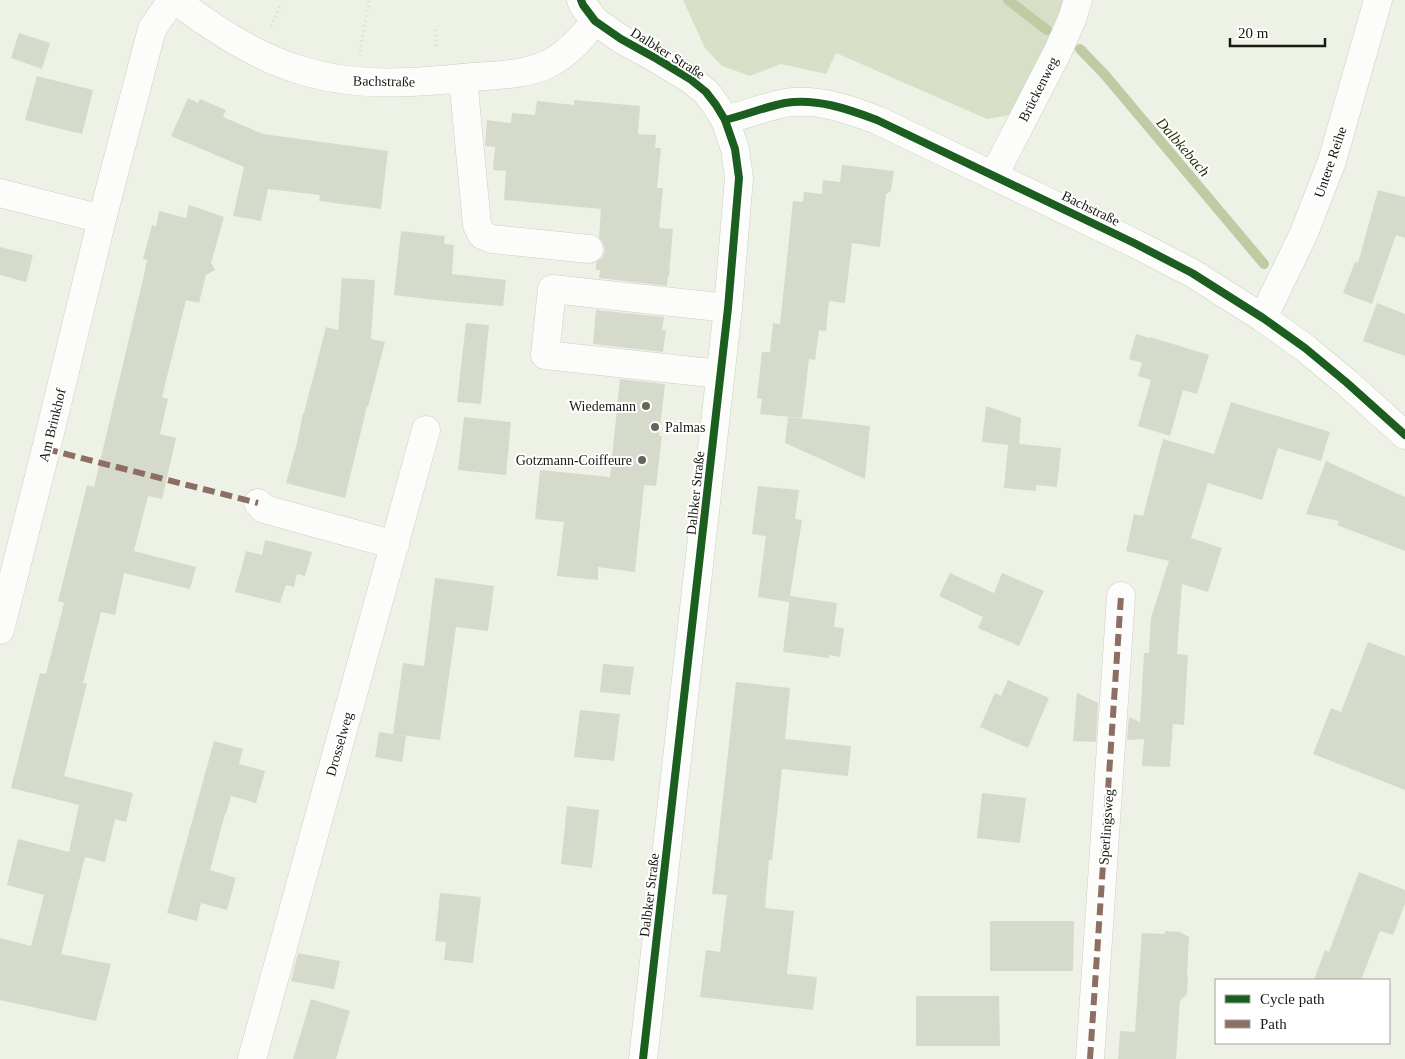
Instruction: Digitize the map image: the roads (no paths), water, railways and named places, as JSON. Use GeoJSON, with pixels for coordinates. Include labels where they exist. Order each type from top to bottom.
{"type":"FeatureCollection","features":[{"type":"Feature","properties":{"kind":"street","name":"Bachstraße"},"geometry":{"type":"LineString","coordinates":[[173,0],[215,30],[258,53],[299,70],[332,78],[381,84],[504,74],[530,70],[547,64],[560,57],[583,36],[588,10]]}},
{"type":"Feature","properties":{"kind":"street","name":"Am Brinkhof"},"geometry":{"type":"LineString","coordinates":[[0,630],[102,219],[152,29],[173,0]]}},
{"type":"Feature","properties":{"kind":"street","name":"Brückenweg"},"geometry":{"type":"LineString","coordinates":[[994,175],[1058,51],[1078,0]]}},
{"type":"Feature","properties":{"kind":"street","name":"Untere Reihe"},"geometry":{"type":"LineString","coordinates":[[1263,318],[1304,233],[1332,161],[1378,0]]}},
{"type":"Feature","properties":{"kind":"street","name":"Dalbker Straße"},"geometry":{"type":"LineString","coordinates":[[588,10],[621,38],[658,59],[706,92],[725,120],[735,149],[738,178],[728,308],[643,1059]]}},
{"type":"Feature","properties":{"kind":"street"},"geometry":{"type":"LineString","coordinates":[[462,78],[477,225],[482,235],[492,240],[589,249]]}},
{"type":"Feature","properties":{"kind":"street","name":"Bachstraße"},"geometry":{"type":"LineString","coordinates":[[725,120],[786,103],[813,102],[843,108],[877,120],[994,175],[1192,273],[1263,318],[1312,353],[1405,435]]}},
{"type":"Feature","properties":{"kind":"street"},"geometry":{"type":"LineString","coordinates":[[0,193],[102,219]]}},
{"type":"Feature","properties":{"kind":"street"},"geometry":{"type":"LineString","coordinates":[[720,374],[545,355],[552,289],[728,308]]}},
{"type":"Feature","properties":{"kind":"street","name":"Drosselweg"},"geometry":{"type":"LineString","coordinates":[[252,1059],[426,430]]}},
{"type":"Feature","properties":{"kind":"street"},"geometry":{"type":"LineString","coordinates":[[258,503],[264,509],[395,545]]}},
{"type":"Feature","properties":{"kind":"street","name":"Sperlingsweg"},"geometry":{"type":"LineString","coordinates":[[1090,1059],[1121,596]]}},
{"type":"Feature","properties":{"kind":"waterway","name":"Dalbkebach"},"geometry":{"type":"LineString","coordinates":[[1008,0],[1047,30]]}},
{"type":"Feature","properties":{"kind":"waterway","name":"Dalbkebach"},"geometry":{"type":"LineString","coordinates":[[1080,49],[1105,75],[1264,264]]}},
{"type":"Feature","properties":{"kind":"place","name":"Wiedemann"},"geometry":{"type":"Point","coordinates":[646,406]}},
{"type":"Feature","properties":{"kind":"place","name":"Palmas"},"geometry":{"type":"Point","coordinates":[655,427]}},
{"type":"Feature","properties":{"kind":"place","name":"Gotzmann-Coiffeure"},"geometry":{"type":"Point","coordinates":[642,460]}}]}
